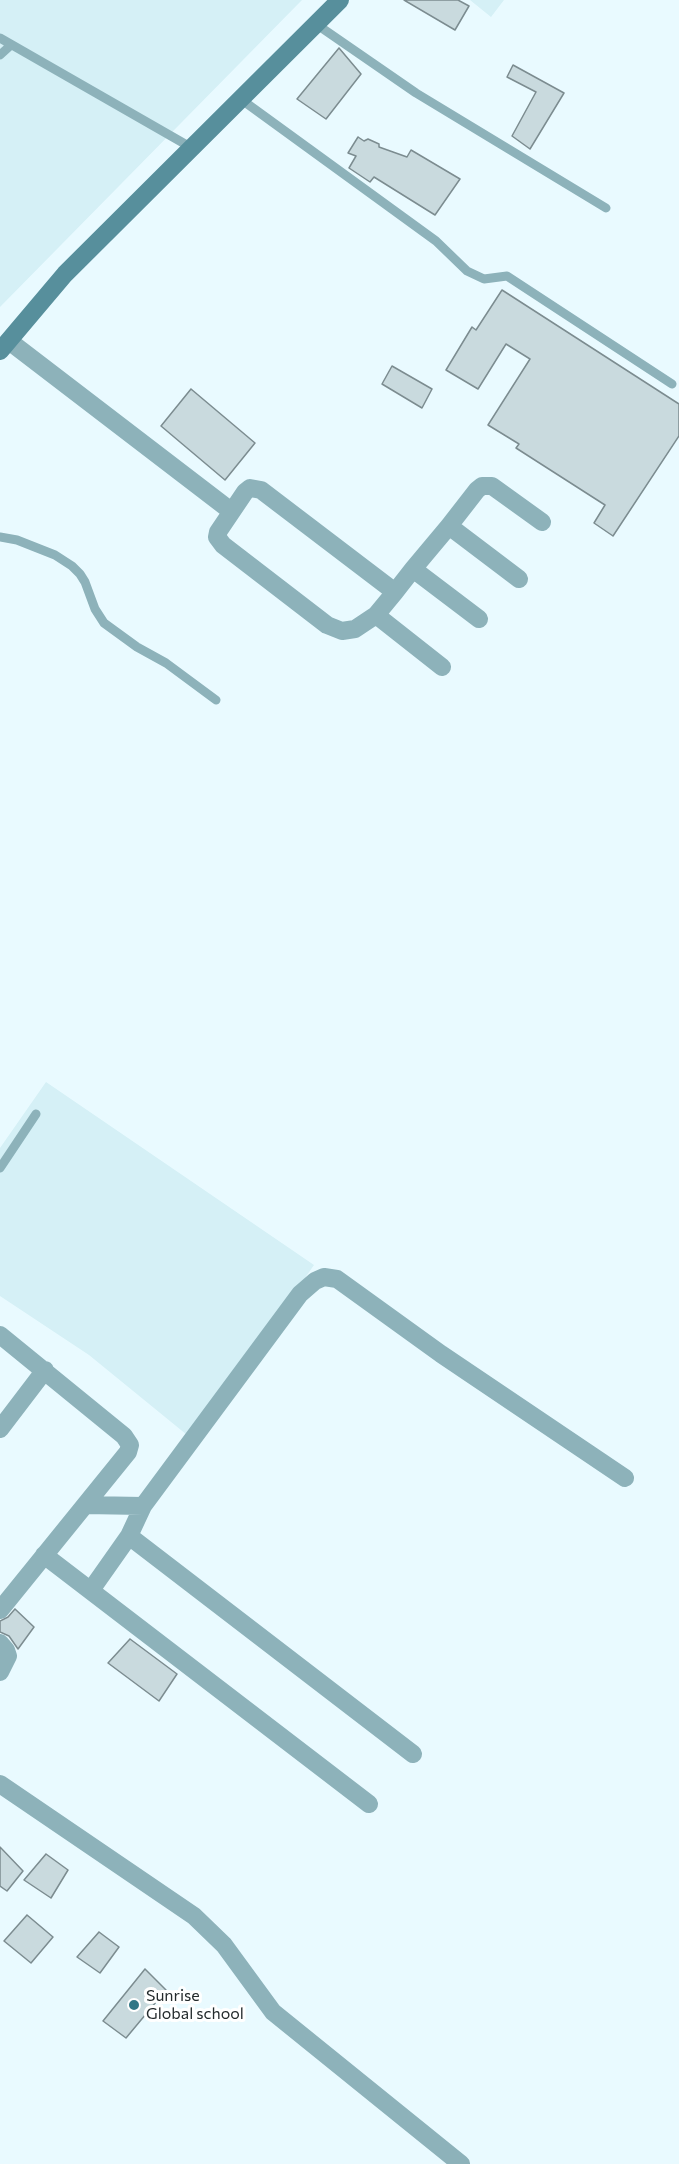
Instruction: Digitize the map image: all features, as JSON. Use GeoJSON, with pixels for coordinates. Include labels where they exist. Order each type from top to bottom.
{"type":"FeatureCollection","features":[{"type":"Feature","properties":{"kind":"main road"},"geometry":{"type":"LineString","coordinates":[[4,346],[65,274],[340,0]]}},
{"type":"Feature","properties":{"kind":"street"},"geometry":{"type":"LineString","coordinates":[[4,346],[231,511]]}},
{"type":"Feature","properties":{"kind":"street"},"geometry":{"type":"LineString","coordinates":[[395,592],[261,490],[250,488],[231,511],[218,532],[219,542],[327,625],[348,631],[376,615],[395,592],[413,569],[449,526],[477,490],[487,484],[542,522]]}},
{"type":"Feature","properties":{"kind":"street"},"geometry":{"type":"LineString","coordinates":[[449,526],[519,579]]}},
{"type":"Feature","properties":{"kind":"street"},"geometry":{"type":"LineString","coordinates":[[413,569],[479,619]]}},
{"type":"Feature","properties":{"kind":"street"},"geometry":{"type":"LineString","coordinates":[[376,615],[442,667]]}},
{"type":"Feature","properties":{"kind":"street"},"geometry":{"type":"LineString","coordinates":[[91,1590],[129,1536],[143,1506],[300,1294],[315,1281],[324,1277],[337,1279],[441,1354],[625,1478]]}},
{"type":"Feature","properties":{"kind":"street"},"geometry":{"type":"LineString","coordinates":[[0,1335],[124,1436],[130,1445],[128,1452],[0,1610]]}},
{"type":"Feature","properties":{"kind":"street"},"geometry":{"type":"LineString","coordinates":[[0,1429],[45,1370]]}},
{"type":"Feature","properties":{"kind":"street"},"geometry":{"type":"LineString","coordinates":[[85,1505],[143,1506]]}},
{"type":"Feature","properties":{"kind":"street"},"geometry":{"type":"LineString","coordinates":[[129,1536],[413,1754]]}},
{"type":"Feature","properties":{"kind":"street"},"geometry":{"type":"LineString","coordinates":[[44,1555],[369,1804]]}},
{"type":"Feature","properties":{"kind":"street"},"geometry":{"type":"LineString","coordinates":[[0,1643],[8,1656],[0,1672]]}},
{"type":"Feature","properties":{"kind":"street"},"geometry":{"type":"LineString","coordinates":[[0,1784],[194,1916],[225,1946],[273,2012],[461,2164]]}},
{"type":"Feature","properties":{"kind":"lane"},"geometry":{"type":"LineString","coordinates":[[316,24],[416,93],[606,208]]}},
{"type":"Feature","properties":{"kind":"lane"},"geometry":{"type":"LineString","coordinates":[[0,38],[192,148]]}},
{"type":"Feature","properties":{"kind":"lane"},"geometry":{"type":"LineString","coordinates":[[0,55],[11,45]]}},
{"type":"Feature","properties":{"kind":"lane"},"geometry":{"type":"LineString","coordinates":[[242,100],[436,241],[467,271],[484,279],[507,276],[672,384]]}},
{"type":"Feature","properties":{"kind":"lane"},"geometry":{"type":"LineString","coordinates":[[0,537],[17,540],[55,555],[72,566],[85,582],[95,609],[104,623],[137,647],[166,663],[216,700]]}},
{"type":"Feature","properties":{"kind":"lane"},"geometry":{"type":"LineString","coordinates":[[0,1168],[36,1114]]}},
{"type":"Feature","properties":{"kind":"shaded area"},"geometry":{"type":"Polygon","coordinates":[[[0,0],[302,0],[0,307],[0,0]]]}},
{"type":"Feature","properties":{"kind":"shaded area"},"geometry":{"type":"Polygon","coordinates":[[[470,0],[504,0],[491,17],[470,0]]]}},
{"type":"Feature","properties":{"kind":"shaded area"},"geometry":{"type":"Polygon","coordinates":[[[46,1082],[314,1265],[192,1439],[89,1355],[0,1296],[0,1148],[46,1082]]]}},
{"type":"Feature","properties":{"kind":"building"},"geometry":{"type":"Polygon","coordinates":[[[404,0],[458,0],[469,6],[455,30],[404,0]]]}},
{"type":"Feature","properties":{"kind":"building"},"geometry":{"type":"Polygon","coordinates":[[[339,48],[361,74],[326,119],[297,99],[339,48]]]}},
{"type":"Feature","properties":{"kind":"building"},"geometry":{"type":"Polygon","coordinates":[[[513,65],[564,93],[530,149],[512,136],[536,92],[507,77],[513,65]]]}},
{"type":"Feature","properties":{"kind":"building"},"geometry":{"type":"Polygon","coordinates":[[[358,137],[364,141],[368,139],[379,144],[379,147],[407,157],[411,150],[460,179],[435,215],[374,177],[370,182],[349,168],[356,156],[348,153],[358,137]]]}},
{"type":"Feature","properties":{"kind":"building"},"geometry":{"type":"Polygon","coordinates":[[[502,290],[679,404],[679,436],[613,536],[594,523],[605,505],[516,448],[519,444],[488,425],[530,359],[506,344],[478,389],[446,370],[472,327],[476,330],[502,290]]]}},
{"type":"Feature","properties":{"kind":"building"},"geometry":{"type":"Polygon","coordinates":[[[392,366],[432,389],[422,408],[382,384],[392,366]]]}},
{"type":"Feature","properties":{"kind":"building"},"geometry":{"type":"Polygon","coordinates":[[[191,389],[255,443],[225,480],[161,426],[191,389]]]}},
{"type":"Feature","properties":{"kind":"building"},"geometry":{"type":"Polygon","coordinates":[[[15,1609],[34,1627],[18,1649],[9,1636],[0,1632],[0,1621],[8,1617],[15,1609]]]}},
{"type":"Feature","properties":{"kind":"building"},"geometry":{"type":"Polygon","coordinates":[[[130,1639],[177,1674],[159,1701],[108,1663],[130,1639]]]}},
{"type":"Feature","properties":{"kind":"building"},"geometry":{"type":"Polygon","coordinates":[[[0,1847],[23,1871],[7,1891],[0,1886],[0,1847]]]}},
{"type":"Feature","properties":{"kind":"building"},"geometry":{"type":"Polygon","coordinates":[[[46,1854],[68,1870],[51,1898],[24,1880],[46,1854]]]}},
{"type":"Feature","properties":{"kind":"building"},"geometry":{"type":"Polygon","coordinates":[[[27,1915],[53,1937],[31,1963],[4,1941],[27,1915]]]}},
{"type":"Feature","properties":{"kind":"building"},"geometry":{"type":"Polygon","coordinates":[[[99,1932],[119,1947],[100,1973],[77,1957],[99,1932]]]}},
{"type":"Feature","properties":{"kind":"building","name":"Sunrise Global school"},"geometry":{"type":"Polygon","coordinates":[[[145,1969],[166,1990],[126,2038],[103,2021],[145,1969]]]}},
{"type":"Feature","properties":{"kind":"place","name":"Sunrise Global school"},"geometry":{"type":"Point","coordinates":[134,2005]}}]}
